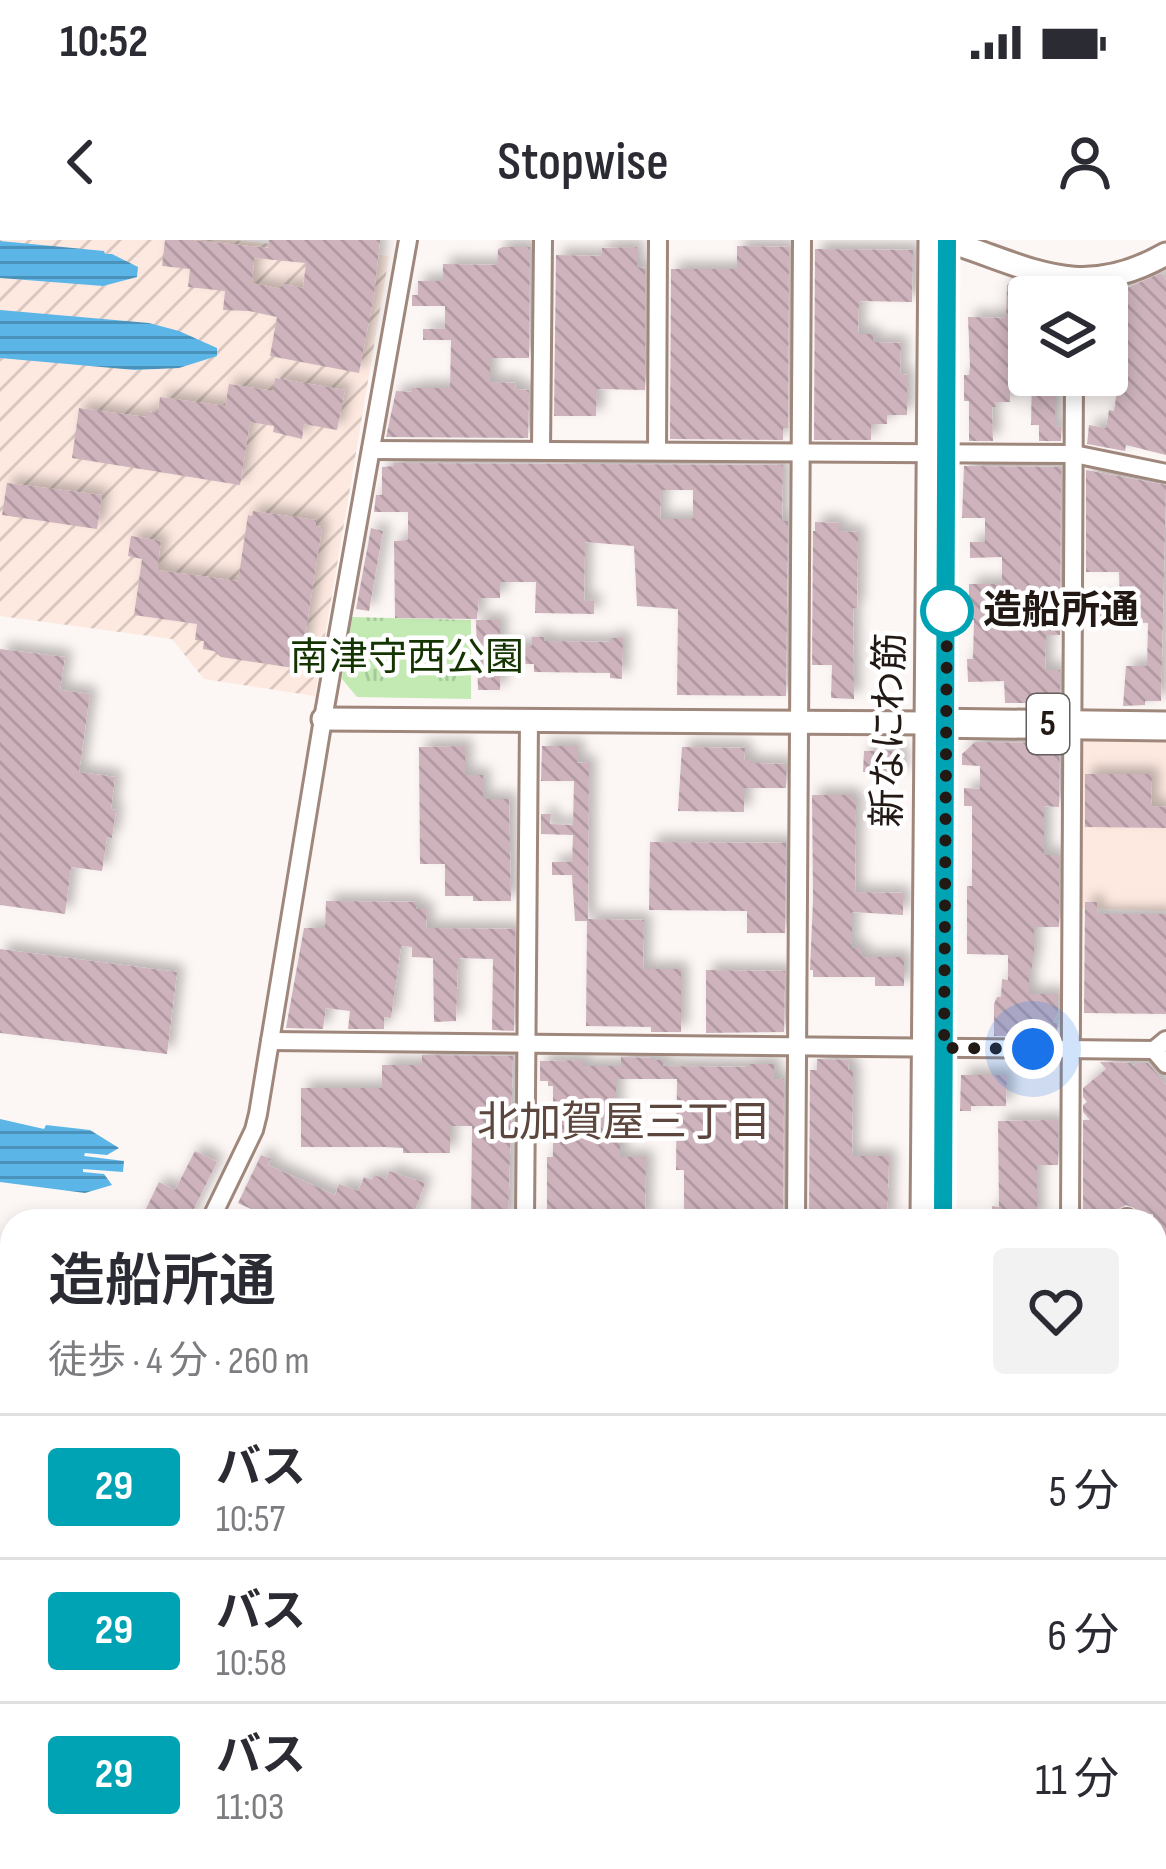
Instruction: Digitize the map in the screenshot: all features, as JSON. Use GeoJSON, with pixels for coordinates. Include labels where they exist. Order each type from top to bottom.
{"type":"FeatureCollection","features":[{"type":"Feature","properties":{"kind":"main road","name":"新なにわ筋"},"geometry":{"type":"LineString","coordinates":[[933,240],[939,453]]}},
{"type":"Feature","properties":{"kind":"main road","name":"新なにわ筋"},"geometry":{"type":"LineString","coordinates":[[926,1209],[934,1048],[939,453],[946,240]]}},
{"type":"Feature","properties":{"kind":"main road","name":"5"},"geometry":{"type":"LineString","coordinates":[[938,723],[1166,726]]}},
{"type":"Feature","properties":{"kind":"main road","name":"新なにわ筋"},"geometry":{"type":"LineString","coordinates":[[934,1048],[942,1209]]}},
{"type":"Feature","properties":{"kind":"street"},"geometry":{"type":"LineString","coordinates":[[216,1209],[254,1130],[409,240]]}},
{"type":"Feature","properties":{"kind":"street"},"geometry":{"type":"LineString","coordinates":[[542,451],[543,240]]}},
{"type":"Feature","properties":{"kind":"street"},"geometry":{"type":"LineString","coordinates":[[657,452],[658,240]]}},
{"type":"Feature","properties":{"kind":"street"},"geometry":{"type":"LineString","coordinates":[[796,1209],[802,240]]}},
{"type":"Feature","properties":{"kind":"street"},"geometry":{"type":"LineString","coordinates":[[946,240],[1042,276]]}},
{"type":"Feature","properties":{"kind":"street"},"geometry":{"type":"LineString","coordinates":[[1113,276],[1166,254]]}},
{"type":"Feature","properties":{"kind":"street"},"geometry":{"type":"LineString","coordinates":[[1070,1209],[1073,396]]}},
{"type":"Feature","properties":{"kind":"street"},"geometry":{"type":"LineString","coordinates":[[371,450],[1074,454],[1166,473]]}},
{"type":"Feature","properties":{"kind":"street"},"geometry":{"type":"LineString","coordinates":[[323,719],[938,723]]}},
{"type":"Feature","properties":{"kind":"street"},"geometry":{"type":"LineString","coordinates":[[525,1209],[530,719]]}},
{"type":"Feature","properties":{"kind":"street"},"geometry":{"type":"LineString","coordinates":[[270,1041],[1162,1052]]}},
{"type":"Feature","properties":{"kind":"shaded area"},"geometry":{"type":"Polygon","coordinates":[[[0,240],[232,240],[389,256],[315,696],[204,679],[172,639],[0,616],[0,240]]]}},
{"type":"Feature","properties":{"kind":"shaded area"},"geometry":{"type":"Polygon","coordinates":[[[1082,739],[1166,740],[1166,911],[1079,908],[1082,739]]]}},
{"type":"Feature","properties":{"kind":"green space","name":"南津守西公園"},"geometry":{"type":"Polygon","coordinates":[[[351,617],[471,620],[471,699],[357,697],[342,679],[351,617]]]}},
{"type":"Feature","properties":{"kind":"water"},"geometry":{"type":"Polygon","coordinates":[[[0,241],[104,251],[138,267],[137,277],[103,286],[0,278],[0,241]]]}},
{"type":"Feature","properties":{"kind":"water"},"geometry":{"type":"Polygon","coordinates":[[[0,310],[149,323],[217,348],[217,356],[179,368],[135,370],[0,358],[0,310]]]}},
{"type":"Feature","properties":{"kind":"water"},"geometry":{"type":"Polygon","coordinates":[[[0,1119],[44,1129],[46,1125],[90,1130],[119,1148],[107,1155],[84,1156],[124,1161],[123,1172],[83,1169],[104,1174],[112,1185],[85,1193],[0,1182],[0,1119]]]}},
{"type":"Feature","properties":{"kind":"building"},"geometry":{"type":"Polygon","coordinates":[[[165,240],[269,248],[269,240],[380,240],[359,373],[270,356],[277,317],[223,310],[225,291],[188,287],[190,269],[162,266],[165,240]],[[254,258],[252,283],[303,288],[306,263],[254,258]]]}},
{"type":"Feature","properties":{"kind":"building"},"geometry":{"type":"Polygon","coordinates":[[[737,246],[789,247],[788,428],[783,428],[783,440],[670,439],[671,269],[737,269],[737,246]]]}},
{"type":"Feature","properties":{"kind":"building"},"geometry":{"type":"Polygon","coordinates":[[[530,247],[529,358],[490,358],[490,382],[516,383],[515,389],[529,390],[528,438],[386,437],[396,391],[450,388],[451,340],[423,340],[423,329],[445,329],[445,306],[412,306],[418,281],[443,281],[443,264],[497,265],[498,249],[530,247]]]}},
{"type":"Feature","properties":{"kind":"building"},"geometry":{"type":"Polygon","coordinates":[[[637,247],[637,267],[645,268],[645,390],[597,389],[596,416],[554,416],[556,255],[602,256],[602,248],[637,247]]]}},
{"type":"Feature","properties":{"kind":"building"},"geometry":{"type":"Polygon","coordinates":[[[815,249],[913,250],[912,302],[859,301],[858,334],[873,334],[873,342],[901,343],[900,374],[907,375],[907,415],[887,415],[887,424],[871,424],[871,440],[814,440],[815,249]]]}},
{"type":"Feature","properties":{"kind":"building"},"geometry":{"type":"Polygon","coordinates":[[[1161,273],[1166,280],[1166,455],[1126,445],[1125,451],[1087,444],[1089,425],[1106,428],[1116,396],[1128,396],[1128,287],[1161,273]]]}},
{"type":"Feature","properties":{"kind":"building"},"geometry":{"type":"Polygon","coordinates":[[[1007,285],[1010,402],[995,402],[992,407],[993,441],[969,441],[969,401],[964,401],[964,375],[969,375],[970,366],[968,317],[1006,318],[1007,285]]]}},
{"type":"Feature","properties":{"kind":"building"},"geometry":{"type":"Polygon","coordinates":[[[275,378],[345,390],[337,430],[304,424],[302,439],[273,432],[274,426],[250,422],[240,485],[72,458],[79,408],[146,417],[146,411],[158,413],[160,397],[225,406],[229,384],[273,391],[275,378]]]}},
{"type":"Feature","properties":{"kind":"building"},"geometry":{"type":"Polygon","coordinates":[[[1032,396],[1055,396],[1055,427],[1061,427],[1061,441],[1039,441],[1039,425],[1031,425],[1032,396]]]}},
{"type":"Feature","properties":{"kind":"building"},"geometry":{"type":"Polygon","coordinates":[[[783,465],[782,521],[788,521],[786,696],[677,695],[678,609],[637,606],[634,546],[585,542],[584,601],[594,601],[594,614],[535,613],[536,582],[500,582],[500,598],[479,598],[477,619],[395,618],[394,541],[408,540],[408,512],[374,512],[376,495],[382,495],[382,467],[783,465]],[[661,490],[660,519],[693,519],[693,490],[661,490]]]}},
{"type":"Feature","properties":{"kind":"building"},"geometry":{"type":"Polygon","coordinates":[[[964,466],[1061,467],[1060,635],[1046,635],[1045,670],[1060,670],[1060,703],[1005,703],[1004,681],[968,682],[974,620],[963,620],[963,609],[969,609],[969,584],[1002,584],[1002,557],[970,558],[970,542],[985,542],[985,518],[962,518],[964,466]]]}},
{"type":"Feature","properties":{"kind":"building"},"geometry":{"type":"Polygon","coordinates":[[[1086,470],[1166,485],[1161,701],[1123,706],[1126,666],[1147,666],[1148,623],[1086,619],[1086,602],[1120,600],[1119,572],[1086,572],[1086,470]]]}},
{"type":"Feature","properties":{"kind":"building"},"geometry":{"type":"Polygon","coordinates":[[[7,483],[102,495],[97,529],[2,515],[7,483]]]}},
{"type":"Feature","properties":{"kind":"building"},"geometry":{"type":"Polygon","coordinates":[[[253,511],[316,520],[316,526],[322,527],[300,669],[221,657],[203,649],[204,641],[195,640],[197,624],[134,615],[142,559],[128,556],[131,536],[161,541],[157,570],[238,581],[248,515],[253,511]]]}},
{"type":"Feature","properties":{"kind":"building"},"geometry":{"type":"Polygon","coordinates":[[[815,522],[839,523],[839,531],[858,532],[854,699],[831,698],[832,665],[812,665],[815,522]]]}},
{"type":"Feature","properties":{"kind":"building"},"geometry":{"type":"Polygon","coordinates":[[[371,528],[383,531],[369,611],[356,609],[371,528]]]}},
{"type":"Feature","properties":{"kind":"building"},"geometry":{"type":"Polygon","coordinates":[[[476,620],[500,620],[500,647],[532,646],[532,637],[611,642],[611,638],[623,638],[622,679],[610,678],[610,673],[534,672],[534,664],[501,664],[500,690],[478,690],[476,620]]]}},
{"type":"Feature","properties":{"kind":"building"},"geometry":{"type":"Polygon","coordinates":[[[0,649],[65,657],[60,690],[90,694],[79,772],[115,777],[111,809],[116,810],[102,871],[71,867],[65,914],[0,905],[0,649]]]}},
{"type":"Feature","properties":{"kind":"building"},"geometry":{"type":"Polygon","coordinates":[[[975,742],[1060,743],[1059,807],[1044,806],[1044,855],[1059,855],[1059,927],[1034,927],[1029,969],[1029,994],[1058,994],[1053,1023],[1058,1023],[1056,1036],[994,1036],[994,1004],[1001,997],[1002,979],[1008,980],[1008,955],[967,954],[972,806],[964,806],[964,788],[980,789],[980,766],[962,765],[962,754],[975,742]]]}},
{"type":"Feature","properties":{"kind":"building"},"geometry":{"type":"Polygon","coordinates":[[[465,746],[465,775],[483,775],[483,799],[509,799],[511,901],[445,896],[445,864],[420,864],[419,747],[465,746]]]}},
{"type":"Feature","properties":{"kind":"building"},"geometry":{"type":"Polygon","coordinates":[[[542,746],[577,746],[577,763],[589,762],[588,919],[644,920],[643,969],[681,969],[681,1032],[586,1026],[587,921],[575,921],[572,875],[552,875],[552,862],[572,862],[573,835],[541,834],[541,814],[551,814],[550,824],[573,825],[574,781],[541,781],[542,746]]]}},
{"type":"Feature","properties":{"kind":"building"},"geometry":{"type":"Polygon","coordinates":[[[682,747],[745,748],[744,760],[751,763],[786,764],[786,788],[744,788],[744,812],[678,811],[682,747]]]}},
{"type":"Feature","properties":{"kind":"building"},"geometry":{"type":"Polygon","coordinates":[[[864,751],[900,751],[902,775],[863,772],[864,751]]]}},
{"type":"Feature","properties":{"kind":"building"},"geometry":{"type":"Polygon","coordinates":[[[1085,774],[1152,774],[1151,806],[1166,807],[1166,828],[1085,827],[1085,774]]]}},
{"type":"Feature","properties":{"kind":"building"},"geometry":{"type":"Polygon","coordinates":[[[812,795],[852,795],[856,799],[855,892],[903,893],[903,915],[852,912],[852,948],[862,948],[862,957],[904,957],[904,986],[875,986],[875,977],[813,977],[812,795]]]}},
{"type":"Feature","properties":{"kind":"building"},"geometry":{"type":"Polygon","coordinates":[[[650,842],[786,843],[785,933],[747,933],[747,911],[649,910],[650,842]]]}},
{"type":"Feature","properties":{"kind":"building"},"geometry":{"type":"Polygon","coordinates":[[[326,901],[416,902],[416,909],[427,909],[426,928],[515,929],[514,1031],[492,1030],[493,959],[458,958],[456,1021],[434,1022],[433,958],[412,957],[412,947],[401,946],[391,1018],[384,1017],[384,1029],[348,1029],[350,1011],[326,1008],[323,1029],[286,1028],[304,928],[325,928],[326,901]]]}},
{"type":"Feature","properties":{"kind":"building"},"geometry":{"type":"Polygon","coordinates":[[[1085,902],[1097,902],[1097,914],[1166,914],[1166,1014],[1084,1013],[1085,902]]]}},
{"type":"Feature","properties":{"kind":"building"},"geometry":{"type":"Polygon","coordinates":[[[0,949],[177,972],[167,1054],[0,1033],[0,949]]]}},
{"type":"Feature","properties":{"kind":"building"},"geometry":{"type":"Polygon","coordinates":[[[706,970],[785,971],[784,1032],[706,1033],[706,970]]]}},
{"type":"Feature","properties":{"kind":"building"},"geometry":{"type":"Polygon","coordinates":[[[422,1055],[513,1056],[508,1209],[471,1209],[472,1126],[450,1126],[450,1153],[301,1147],[301,1088],[382,1088],[382,1065],[422,1065],[422,1055]]]}},
{"type":"Feature","properties":{"kind":"building"},"geometry":{"type":"Polygon","coordinates":[[[621,1057],[663,1060],[663,1066],[774,1064],[774,1079],[784,1079],[783,1209],[684,1209],[684,1170],[676,1170],[677,1079],[616,1079],[620,1157],[646,1157],[645,1209],[547,1209],[553,1086],[540,1081],[540,1061],[583,1060],[583,1066],[621,1066],[621,1057]]]}},
{"type":"Feature","properties":{"kind":"building"},"geometry":{"type":"Polygon","coordinates":[[[817,1059],[849,1060],[848,1070],[853,1070],[852,1156],[889,1156],[887,1209],[809,1209],[810,1070],[817,1070],[817,1059]]]}},
{"type":"Feature","properties":{"kind":"building"},"geometry":{"type":"Polygon","coordinates":[[[1100,1062],[1148,1063],[1166,1085],[1166,1209],[1126,1205],[1083,1209],[1083,1120],[1090,1120],[1083,1112],[1087,1102],[1083,1088],[1106,1069],[1100,1062]]]}},
{"type":"Feature","properties":{"kind":"building"},"geometry":{"type":"Polygon","coordinates":[[[961,1075],[1007,1075],[1006,1106],[971,1106],[971,1111],[960,1111],[961,1075]]]}},
{"type":"Feature","properties":{"kind":"building"},"geometry":{"type":"Polygon","coordinates":[[[1058,1120],[1058,1165],[1037,1165],[1037,1209],[992,1209],[999,1207],[998,1121],[1058,1120]]]}},
{"type":"Feature","properties":{"kind":"building"},"geometry":{"type":"Polygon","coordinates":[[[195,1151],[217,1162],[194,1209],[146,1209],[159,1182],[175,1190],[195,1151]]]}},
{"type":"Feature","properties":{"kind":"building"},"geometry":{"type":"Polygon","coordinates":[[[261,1155],[271,1159],[268,1165],[335,1195],[339,1184],[358,1191],[364,1177],[386,1179],[389,1171],[425,1183],[415,1209],[251,1209],[238,1203],[261,1155]]]}},
{"type":"Feature","properties":{"kind":"bus line","name":"29"},"geometry":{"type":"LineString","coordinates":[[943,1209],[947,240]]}},
{"type":"Feature","properties":{"kind":"place","name":"造船所通"},"geometry":{"type":"Point","coordinates":[947,611]}},
{"type":"Feature","properties":{"kind":"district","name":"北加賀屋三丁目"},"geometry":{"type":"Point","coordinates":[624,1123]}},
{"type":"Feature","properties":{"kind":"route"},"geometry":{"type":"LineString","coordinates":[[947,611],[947,607],[944,1048],[1033,1049]]}}]}
